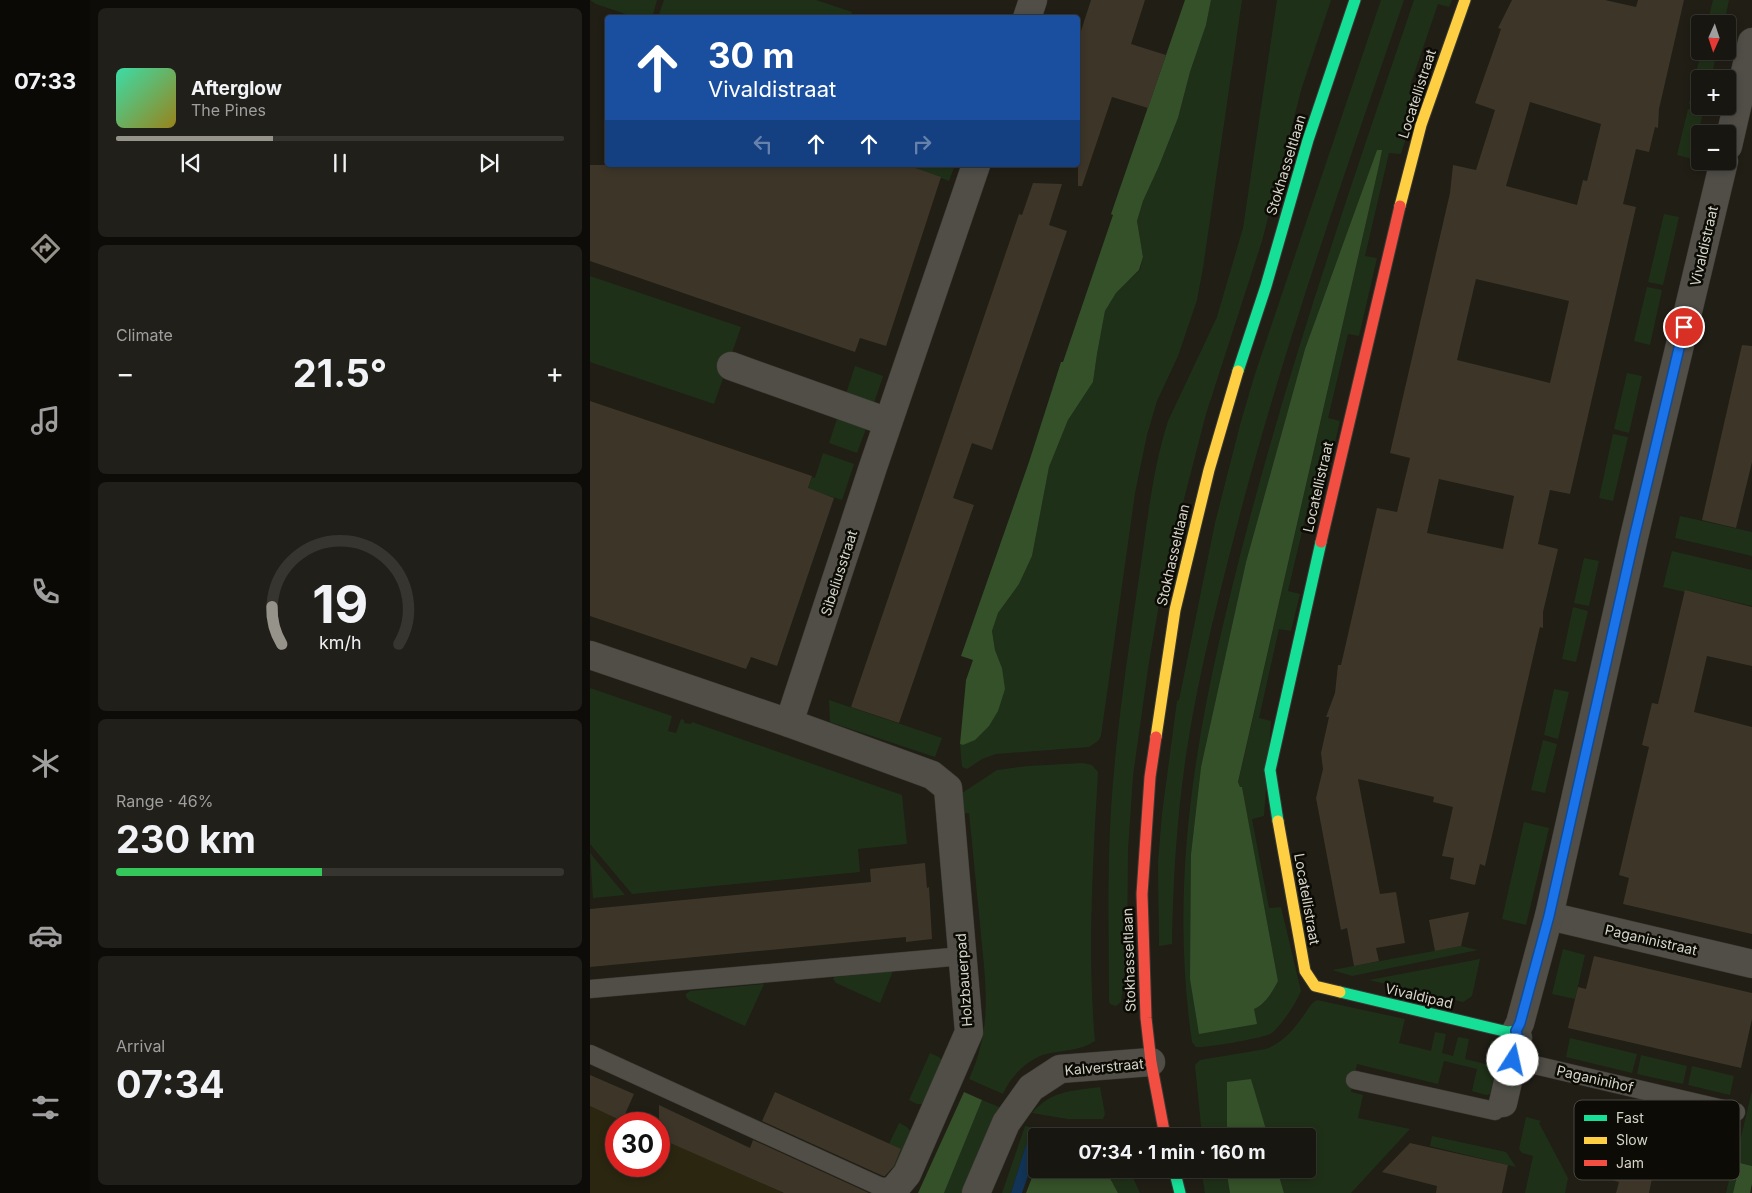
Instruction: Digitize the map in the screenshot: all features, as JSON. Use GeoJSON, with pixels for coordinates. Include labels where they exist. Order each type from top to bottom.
{"type":"FeatureCollection","features":[{"type":"Feature","properties":{"kind":"street"},"geometry":{"type":"LineString","coordinates":[[1028,15],[1033,0]]}},
{"type":"Feature","properties":{"kind":"street","name":"Stokhasseltlaan"},"geometry":{"type":"LineString","coordinates":[[1164,1128],[1151,1062],[1146,1018],[1142,894],[1150,777],[1175,610],[1209,470],[1235,380],[1266,286],[1308,140],[1354,0]]}},
{"type":"Feature","properties":{"kind":"street","name":"Locatellistraat"},"geometry":{"type":"LineString","coordinates":[[1315,986],[1305,971],[1270,770],[1337,471],[1421,125],[1465,0]]}},
{"type":"Feature","properties":{"kind":"street"},"geometry":{"type":"LineString","coordinates":[[1733,125],[1752,42]]}},
{"type":"Feature","properties":{"kind":"street","name":"Sibeliusstraat"},"geometry":{"type":"LineString","coordinates":[[790,724],[888,422],[975,167]]}},
{"type":"Feature","properties":{"kind":"street","name":"Vivaldistraat"},"geometry":{"type":"LineString","coordinates":[[1549,916],[1634,538],[1722,170]]}},
{"type":"Feature","properties":{"kind":"street"},"geometry":{"type":"LineString","coordinates":[[731,366],[888,422]]}},
{"type":"Feature","properties":{"kind":"street"},"geometry":{"type":"LineString","coordinates":[[590,655],[790,724]]}},
{"type":"Feature","properties":{"kind":"street","name":"Holzbauerpad"},"geometry":{"type":"LineString","coordinates":[[790,724],[932,775],[948,788],[969,1032],[907,1174],[897,1186]]}},
{"type":"Feature","properties":{"kind":"street"},"geometry":{"type":"LineString","coordinates":[[1503,1103],[1518,1038],[1516,1031],[1520,1023],[1549,916]]}},
{"type":"Feature","properties":{"kind":"street","name":"Paganinistraat"},"geometry":{"type":"LineString","coordinates":[[1549,916],[1752,964]]}},
{"type":"Feature","properties":{"kind":"street","name":"Vivaldipad"},"geometry":{"type":"LineString","coordinates":[[1315,986],[1508,1032],[1516,1031]]}},
{"type":"Feature","properties":{"kind":"street","name":"Kalverstraat"},"geometry":{"type":"LineString","coordinates":[[976,1193],[1006,1123],[1030,1088],[1060,1069],[1151,1062]]}},
{"type":"Feature","properties":{"kind":"street"},"geometry":{"type":"LineString","coordinates":[[1176,1178],[1180,1193]]}},
{"type":"Feature","properties":{"kind":"lane"},"geometry":{"type":"LineString","coordinates":[[590,989],[963,956]]}},
{"type":"Feature","properties":{"kind":"lane"},"geometry":{"type":"LineString","coordinates":[[590,1054],[881,1187],[897,1186]]}},
{"type":"Feature","properties":{"kind":"lane","name":"Paganinihof"},"geometry":{"type":"LineString","coordinates":[[1513,1060],[1685,1100]]}},
{"type":"Feature","properties":{"kind":"lane"},"geometry":{"type":"LineString","coordinates":[[1355,1080],[1495,1111],[1503,1103]]}},
{"type":"Feature","properties":{"kind":"shaded area"},"geometry":{"type":"Polygon","coordinates":[[[590,1106],[605,1113],[605,1177],[670,1177],[670,1141],[783,1193],[590,1193],[590,1106]]]}},
{"type":"Feature","properties":{"kind":"green space"},"geometry":{"type":"Polygon","coordinates":[[[590,0],[657,0],[653,15],[628,15],[596,4],[590,0]]]}},
{"type":"Feature","properties":{"kind":"green space"},"geometry":{"type":"Polygon","coordinates":[[[664,0],[816,0],[852,12],[851,15],[659,15],[664,0]]]}},
{"type":"Feature","properties":{"kind":"green space"},"geometry":{"type":"Polygon","coordinates":[[[1185,0],[1211,0],[1206,25],[1190,72],[1178,118],[1143,201],[1137,221],[1143,257],[1139,270],[1116,293],[1105,311],[1093,382],[1068,420],[1049,467],[1032,556],[1019,584],[998,613],[992,631],[995,650],[1002,668],[1005,689],[998,711],[989,726],[975,740],[963,745],[960,744],[966,680],[973,660],[961,656],[1029,462],[1061,362],[1063,362],[1113,215],[1111,214],[1185,0]]]}},
{"type":"Feature","properties":{"kind":"green space"},"geometry":{"type":"Polygon","coordinates":[[[1211,0],[1242,0],[1203,268],[1197,300],[1178,356],[1157,401],[1147,435],[1135,493],[1101,736],[1098,741],[1089,747],[996,754],[982,759],[967,769],[962,767],[960,744],[964,745],[1002,668],[995,650],[992,631],[998,613],[1019,584],[1032,556],[1049,467],[1068,420],[1093,382],[1105,311],[1116,293],[1140,270],[1143,257],[1137,221],[1143,201],[1178,118],[1190,72],[1206,25],[1211,0]]]}},
{"type":"Feature","properties":{"kind":"green space"},"geometry":{"type":"Polygon","coordinates":[[[1277,0],[1331,0],[1302,87],[1262,241],[1206,414],[1161,593],[1133,776],[1128,850],[1127,956],[1121,1002],[1116,1006],[1110,1004],[1109,1001],[1111,809],[1123,693],[1150,498],[1162,440],[1168,421],[1217,317],[1243,228],[1277,0]]]}},
{"type":"Feature","properties":{"kind":"green space"},"geometry":{"type":"Polygon","coordinates":[[[1381,0],[1404,0],[1297,320],[1240,514],[1204,660],[1187,749],[1176,846],[1172,944],[1159,946],[1158,862],[1162,814],[1177,701],[1179,700],[1215,523],[1254,377],[1381,0]]]}},
{"type":"Feature","properties":{"kind":"green space"},"geometry":{"type":"Polygon","coordinates":[[[1414,0],[1452,0],[1449,7],[1438,4],[1410,86],[1421,90],[1401,154],[1389,153],[1365,256],[1377,258],[1359,336],[1348,334],[1328,418],[1340,421],[1320,505],[1309,502],[1288,591],[1300,594],[1291,631],[1279,629],[1259,718],[1271,721],[1264,816],[1252,819],[1269,908],[1281,907],[1301,991],[1288,1014],[1272,1033],[1235,1042],[1196,1047],[1192,1042],[1185,975],[1183,910],[1186,845],[1193,781],[1217,653],[1248,525],[1285,392],[1326,261],[1414,0]],[[1377,150],[1305,349],[1246,562],[1201,767],[1191,854],[1254,1009],[1265,1001],[1278,981],[1242,788],[1238,783],[1381,151],[1377,150]]]}},
{"type":"Feature","properties":{"kind":"green space"},"geometry":{"type":"Polygon","coordinates":[[[1713,0],[1729,0],[1726,15],[1709,15],[1713,0]]]}},
{"type":"Feature","properties":{"kind":"green space"},"geometry":{"type":"Polygon","coordinates":[[[1699,60],[1715,60],[1713,70],[1697,70],[1699,60]]]}},
{"type":"Feature","properties":{"kind":"green space"},"geometry":{"type":"Polygon","coordinates":[[[1688,109],[1691,110],[1691,115],[1703,115],[1700,125],[1691,125],[1691,159],[1677,155],[1688,109]]]}},
{"type":"Feature","properties":{"kind":"green space"},"geometry":{"type":"Polygon","coordinates":[[[1377,150],[1382,150],[1378,170],[1238,782],[1240,787],[1242,787],[1278,981],[1265,1001],[1254,1009],[1257,1024],[1199,1034],[1190,979],[1191,854],[1201,767],[1246,562],[1305,349],[1377,150]]]}},
{"type":"Feature","properties":{"kind":"green space"},"geometry":{"type":"Polygon","coordinates":[[[918,167],[954,167],[949,181],[917,169],[918,167]]]}},
{"type":"Feature","properties":{"kind":"green space"},"geometry":{"type":"Polygon","coordinates":[[[1664,214],[1679,217],[1663,285],[1648,282],[1664,214]]]}},
{"type":"Feature","properties":{"kind":"green space"},"geometry":{"type":"Polygon","coordinates":[[[590,276],[741,327],[714,404],[590,362],[590,276]]]}},
{"type":"Feature","properties":{"kind":"green space"},"geometry":{"type":"Polygon","coordinates":[[[1647,287],[1662,290],[1650,345],[1634,341],[1647,287]]]}},
{"type":"Feature","properties":{"kind":"green space"},"geometry":{"type":"Polygon","coordinates":[[[855,366],[883,376],[874,403],[846,394],[855,366]]]}},
{"type":"Feature","properties":{"kind":"green space"},"geometry":{"type":"Polygon","coordinates":[[[1627,373],[1642,376],[1629,433],[1614,429],[1627,373]]]}},
{"type":"Feature","properties":{"kind":"green space"},"geometry":{"type":"Polygon","coordinates":[[[838,416],[867,426],[857,453],[829,443],[838,416]]]}},
{"type":"Feature","properties":{"kind":"green space"},"geometry":{"type":"Polygon","coordinates":[[[1613,434],[1628,437],[1613,501],[1599,498],[1613,434]]]}},
{"type":"Feature","properties":{"kind":"green space"},"geometry":{"type":"Polygon","coordinates":[[[823,453],[854,464],[842,500],[808,489],[812,477],[815,478],[823,453]]]}},
{"type":"Feature","properties":{"kind":"green space"},"geometry":{"type":"Polygon","coordinates":[[[1680,516],[1752,532],[1752,556],[1675,538],[1680,516]]]}},
{"type":"Feature","properties":{"kind":"green space"},"geometry":{"type":"Polygon","coordinates":[[[1672,551],[1752,570],[1752,606],[1685,590],[1685,592],[1663,587],[1672,551]]]}},
{"type":"Feature","properties":{"kind":"green space"},"geometry":{"type":"Polygon","coordinates":[[[1584,558],[1599,561],[1589,606],[1574,603],[1584,558]]]}},
{"type":"Feature","properties":{"kind":"green space"},"geometry":{"type":"Polygon","coordinates":[[[1573,607],[1588,611],[1576,662],[1562,659],[1573,607]]]}},
{"type":"Feature","properties":{"kind":"green space"},"geometry":{"type":"Polygon","coordinates":[[[590,688],[672,716],[668,731],[676,733],[681,719],[684,720],[684,723],[691,724],[692,722],[902,795],[907,844],[858,849],[860,872],[632,894],[590,844],[590,688]]]}},
{"type":"Feature","properties":{"kind":"green space"},"geometry":{"type":"Polygon","coordinates":[[[1554,689],[1569,692],[1558,739],[1544,735],[1554,689]]]}},
{"type":"Feature","properties":{"kind":"green space"},"geometry":{"type":"Polygon","coordinates":[[[829,700],[942,738],[935,757],[830,722],[829,700]]]}},
{"type":"Feature","properties":{"kind":"green space"},"geometry":{"type":"Polygon","coordinates":[[[1543,740],[1557,744],[1545,793],[1531,790],[1543,740]]]}},
{"type":"Feature","properties":{"kind":"green space"},"geometry":{"type":"Polygon","coordinates":[[[1083,763],[1092,765],[1098,772],[1091,940],[1095,1041],[1083,1047],[1039,1056],[1026,1064],[1015,1075],[1003,1094],[969,1079],[982,1040],[986,1003],[969,813],[960,814],[962,793],[997,770],[1083,763]]]}},
{"type":"Feature","properties":{"kind":"green space"},"geometry":{"type":"Polygon","coordinates":[[[1524,822],[1549,828],[1526,925],[1502,919],[1524,822]]]}},
{"type":"Feature","properties":{"kind":"green space"},"geometry":{"type":"Polygon","coordinates":[[[590,853],[625,895],[593,898],[590,853]]]}},
{"type":"Feature","properties":{"kind":"green space"},"geometry":{"type":"Polygon","coordinates":[[[1461,946],[1478,950],[1352,976],[1332,970],[1461,946]]]}},
{"type":"Feature","properties":{"kind":"green space"},"geometry":{"type":"Polygon","coordinates":[[[1563,949],[1585,955],[1575,999],[1552,994],[1563,949]]]}},
{"type":"Feature","properties":{"kind":"green space"},"geometry":{"type":"Polygon","coordinates":[[[1480,959],[1472,996],[1463,1002],[1369,980],[1480,959]]]}},
{"type":"Feature","properties":{"kind":"green space"},"geometry":{"type":"Polygon","coordinates":[[[893,971],[880,1003],[836,983],[833,979],[835,977],[893,971]]]}},
{"type":"Feature","properties":{"kind":"green space"},"geometry":{"type":"Polygon","coordinates":[[[764,984],[745,1026],[690,1001],[686,997],[686,994],[690,991],[764,984]]]}},
{"type":"Feature","properties":{"kind":"green space"},"geometry":{"type":"Polygon","coordinates":[[[1317,1000],[1405,1019],[1399,1043],[1431,1051],[1435,1032],[1446,1034],[1442,1053],[1453,1056],[1458,1037],[1469,1039],[1465,1059],[1485,1064],[1491,1040],[1502,1043],[1490,1094],[1486,1095],[1472,1091],[1477,1069],[1444,1061],[1438,1084],[1357,1064],[1351,1092],[1363,1095],[1358,1118],[1410,1129],[1351,1193],[1284,1193],[1280,1178],[1316,1178],[1316,1128],[1266,1128],[1251,1079],[1228,1085],[1227,1128],[1201,1128],[1195,1065],[1200,1060],[1266,1049],[1278,1043],[1296,1026],[1311,1004],[1317,1000]]]}},
{"type":"Feature","properties":{"kind":"green space"},"geometry":{"type":"Polygon","coordinates":[[[1570,1038],[1637,1054],[1632,1073],[1566,1057],[1570,1038]]]}},
{"type":"Feature","properties":{"kind":"green space"},"geometry":{"type":"Polygon","coordinates":[[[930,1053],[939,1057],[943,1062],[924,1104],[917,1104],[909,1100],[930,1053]]]}},
{"type":"Feature","properties":{"kind":"green space"},"geometry":{"type":"Polygon","coordinates":[[[1641,1055],[1687,1066],[1683,1084],[1637,1074],[1641,1055]]]}},
{"type":"Feature","properties":{"kind":"green space"},"geometry":{"type":"Polygon","coordinates":[[[1692,1066],[1734,1076],[1730,1095],[1688,1085],[1692,1066]]]}},
{"type":"Feature","properties":{"kind":"green space"},"geometry":{"type":"Polygon","coordinates":[[[1251,1079],[1266,1128],[1227,1128],[1227,1082],[1251,1079]]]}},
{"type":"Feature","properties":{"kind":"green space"},"geometry":{"type":"Polygon","coordinates":[[[1100,1087],[1105,1114],[1103,1119],[1068,1119],[1032,1113],[1040,1105],[1055,1096],[1071,1091],[1100,1087]]]}},
{"type":"Feature","properties":{"kind":"green space"},"geometry":{"type":"Polygon","coordinates":[[[1752,1091],[1752,1166],[1740,1163],[1740,1141],[1752,1091]]]}},
{"type":"Feature","properties":{"kind":"green space"},"geometry":{"type":"Polygon","coordinates":[[[964,1092],[982,1100],[944,1193],[918,1193],[964,1092]]]}},
{"type":"Feature","properties":{"kind":"green space"},"geometry":{"type":"Polygon","coordinates":[[[982,1100],[999,1107],[971,1193],[944,1193],[982,1100]]]}},
{"type":"Feature","properties":{"kind":"green space"},"geometry":{"type":"Polygon","coordinates":[[[1526,1117],[1541,1121],[1539,1123],[1568,1178],[1565,1193],[1525,1193],[1533,1156],[1522,1153],[1519,1149],[1526,1117]]]}},
{"type":"Feature","properties":{"kind":"green space"},"geometry":{"type":"Polygon","coordinates":[[[899,1123],[907,1127],[911,1132],[895,1177],[890,1175],[901,1150],[889,1144],[899,1123]]]}},
{"type":"Feature","properties":{"kind":"green space"},"geometry":{"type":"Polygon","coordinates":[[[1025,1126],[1038,1128],[1028,1128],[1028,1141],[1011,1193],[1002,1193],[1025,1126]]]}},
{"type":"Feature","properties":{"kind":"green space"},"geometry":{"type":"Polygon","coordinates":[[[1432,1136],[1506,1152],[1516,1167],[1430,1146],[1432,1136]]]}},
{"type":"Feature","properties":{"kind":"green space"},"geometry":{"type":"Polygon","coordinates":[[[1740,1163],[1752,1166],[1750,1193],[1733,1193],[1736,1180],[1740,1180],[1740,1163]]]}},
{"type":"Feature","properties":{"kind":"green space"},"geometry":{"type":"Polygon","coordinates":[[[1032,1178],[1110,1178],[1118,1193],[1026,1193],[1032,1178]]]}},
{"type":"Feature","properties":{"kind":"green space"},"geometry":{"type":"Polygon","coordinates":[[[1110,1178],[1133,1178],[1140,1193],[1118,1193],[1110,1178]]]}},
{"type":"Feature","properties":{"kind":"green space"},"geometry":{"type":"Polygon","coordinates":[[[1202,1178],[1228,1178],[1230,1193],[1205,1193],[1202,1178]]]}},
{"type":"Feature","properties":{"kind":"green space"},"geometry":{"type":"Polygon","coordinates":[[[1228,1178],[1280,1178],[1284,1193],[1230,1193],[1228,1178]]]}},
{"type":"Feature","properties":{"kind":"green space"},"geometry":{"type":"Polygon","coordinates":[[[1729,1180],[1736,1180],[1733,1193],[1726,1193],[1729,1180]]]}},
{"type":"Feature","properties":{"kind":"water"},"geometry":{"type":"Polygon","coordinates":[[[1028,1141],[1028,1176],[1022,1193],[1011,1193],[1028,1141]]]}},
{"type":"Feature","properties":{"kind":"building"},"geometry":{"type":"Polygon","coordinates":[[[1091,0],[1145,0],[1131,44],[1166,55],[1148,108],[1112,97],[1082,186],[1078,186],[1078,167],[1080,167],[1080,34],[1091,0]]]}},
{"type":"Feature","properties":{"kind":"building"},"geometry":{"type":"Polygon","coordinates":[[[1512,0],[1605,0],[1636,7],[1638,0],[1684,0],[1659,109],[1658,128],[1655,127],[1649,152],[1636,149],[1623,204],[1636,207],[1570,494],[1550,490],[1538,544],[1558,549],[1543,612],[1543,628],[1540,627],[1485,866],[1480,864],[1475,885],[1450,879],[1454,858],[1442,856],[1453,807],[1433,802],[1434,797],[1358,779],[1380,894],[1396,892],[1405,943],[1376,948],[1379,961],[1354,966],[1347,928],[1341,930],[1316,798],[1323,769],[1321,753],[1329,717],[1326,717],[1335,693],[1338,665],[1341,665],[1377,508],[1397,512],[1410,458],[1390,453],[1450,193],[1453,165],[1476,170],[1495,110],[1475,103],[1501,29],[1498,28],[1512,0]],[[1530,102],[1506,186],[1577,205],[1583,180],[1587,181],[1601,124],[1530,102]],[[1476,279],[1457,360],[1550,383],[1569,301],[1476,279]],[[1439,479],[1427,533],[1503,549],[1514,496],[1439,479]]]}},
{"type":"Feature","properties":{"kind":"building"},"geometry":{"type":"Polygon","coordinates":[[[590,165],[605,165],[605,167],[913,167],[941,177],[886,346],[860,338],[855,352],[590,261],[590,165]]]}},
{"type":"Feature","properties":{"kind":"building"},"geometry":{"type":"Polygon","coordinates":[[[1033,183],[1062,184],[1049,225],[1067,231],[992,450],[972,443],[953,498],[974,505],[899,723],[851,707],[1019,214],[1022,215],[1033,183]]]}},
{"type":"Feature","properties":{"kind":"building"},"geometry":{"type":"Polygon","coordinates":[[[1742,345],[1752,346],[1752,462],[1736,528],[1702,520],[1742,345]]]}},
{"type":"Feature","properties":{"kind":"building"},"geometry":{"type":"Polygon","coordinates":[[[590,401],[812,476],[808,488],[834,498],[777,666],[751,657],[746,669],[590,616],[590,401]]]}},
{"type":"Feature","properties":{"kind":"building"},"geometry":{"type":"Polygon","coordinates":[[[1685,590],[1752,607],[1752,666],[1707,656],[1694,712],[1752,727],[1752,934],[1623,904],[1629,878],[1619,875],[1649,747],[1642,745],[1652,703],[1658,704],[1685,590]]]}},
{"type":"Feature","properties":{"kind":"building"},"geometry":{"type":"Polygon","coordinates":[[[925,863],[927,888],[929,887],[932,939],[906,942],[906,937],[590,967],[590,909],[871,882],[870,869],[925,863]]]}},
{"type":"Feature","properties":{"kind":"building"},"geometry":{"type":"Polygon","coordinates":[[[1469,912],[1461,946],[1435,951],[1429,920],[1469,912]]]}},
{"type":"Feature","properties":{"kind":"building"},"geometry":{"type":"Polygon","coordinates":[[[1594,956],[1752,993],[1752,1019],[1741,1068],[1568,1028],[1578,987],[1586,989],[1594,956]]]}},
{"type":"Feature","properties":{"kind":"building"},"geometry":{"type":"Polygon","coordinates":[[[590,1075],[634,1094],[626,1112],[605,1113],[590,1106],[590,1075]]]}},
{"type":"Feature","properties":{"kind":"building"},"geometry":{"type":"Polygon","coordinates":[[[775,1092],[901,1149],[894,1166],[883,1176],[762,1121],[775,1092]]]}},
{"type":"Feature","properties":{"kind":"building"},"geometry":{"type":"Polygon","coordinates":[[[659,1105],[750,1148],[753,1140],[869,1193],[784,1193],[670,1143],[670,1112],[659,1112],[659,1105]]]}},
{"type":"Feature","properties":{"kind":"building"},"geometry":{"type":"Polygon","coordinates":[[[1410,1143],[1508,1165],[1502,1193],[1436,1193],[1437,1186],[1382,1172],[1410,1143]]]}},
{"type":"Feature","properties":{"kind":"building"},"geometry":{"type":"Polygon","coordinates":[[[1612,1180],[1652,1180],[1649,1193],[1616,1193],[1619,1182],[1612,1180]]]}},
{"type":"Feature","properties":{"kind":"traffic: fast"},"geometry":{"type":"LineString","coordinates":[[1238,371],[1266,286],[1308,140],[1355,0]]}},
{"type":"Feature","properties":{"kind":"traffic: fast"},"geometry":{"type":"LineString","coordinates":[[1278,821],[1270,770],[1321,542]]}},
{"type":"Feature","properties":{"kind":"traffic: fast"},"geometry":{"type":"LineString","coordinates":[[1340,992],[1508,1032],[1516,1031]]}},
{"type":"Feature","properties":{"kind":"traffic: fast"},"geometry":{"type":"LineString","coordinates":[[1176,1178],[1180,1193]]}},
{"type":"Feature","properties":{"kind":"traffic: slow"},"geometry":{"type":"LineString","coordinates":[[1400,206],[1421,125],[1465,0]]}},
{"type":"Feature","properties":{"kind":"traffic: slow"},"geometry":{"type":"LineString","coordinates":[[1156,737],[1175,610],[1209,470],[1238,371]]}},
{"type":"Feature","properties":{"kind":"traffic: slow"},"geometry":{"type":"LineString","coordinates":[[1278,821],[1305,971],[1315,986],[1340,992]]}},
{"type":"Feature","properties":{"kind":"traffic: jam"},"geometry":{"type":"LineString","coordinates":[[1321,542],[1400,206]]}},
{"type":"Feature","properties":{"kind":"traffic: jam"},"geometry":{"type":"LineString","coordinates":[[1156,737],[1150,777],[1142,894],[1146,1018],[1151,1062],[1163,1128]]}},
{"type":"Feature","properties":{"kind":"route"},"geometry":{"type":"LineString","coordinates":[[1513,1060],[1518,1038],[1516,1031],[1520,1023],[1549,916],[1634,538],[1684,327]]}}]}
